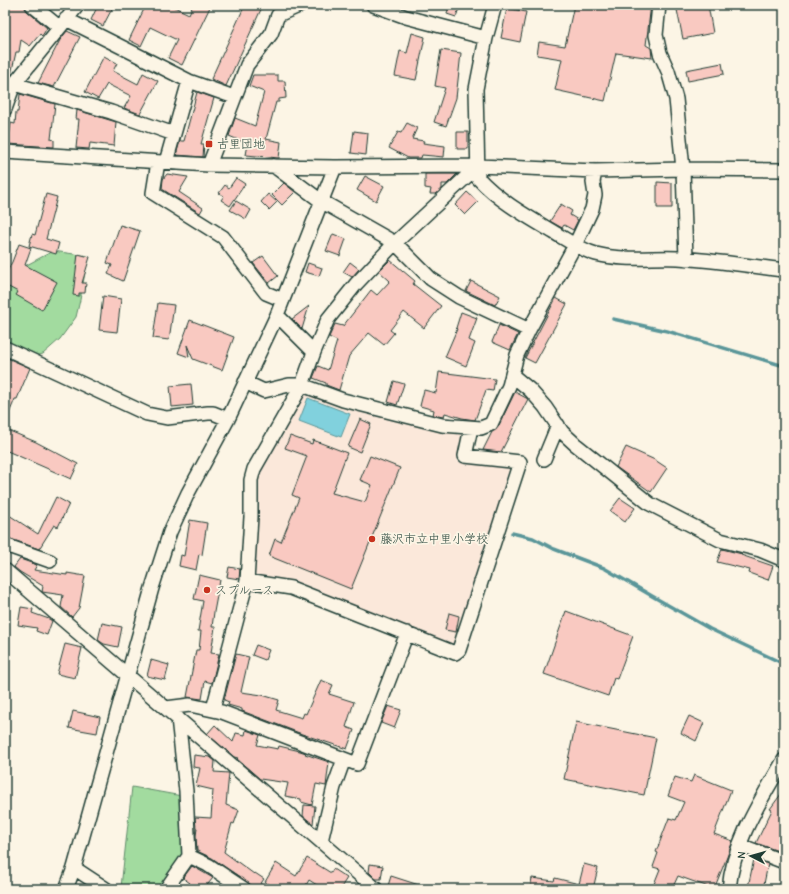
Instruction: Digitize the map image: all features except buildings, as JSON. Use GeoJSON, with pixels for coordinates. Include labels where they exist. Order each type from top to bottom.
{"type":"FeatureCollection","features":[{"type":"Feature","properties":{"kind":"street"},"geometry":{"type":"LineString","coordinates":[[32,5],[62,23],[189,81],[234,97]]}},
{"type":"Feature","properties":{"kind":"street"},"geometry":{"type":"LineString","coordinates":[[5,108],[14,84],[78,5]]}},
{"type":"Feature","properties":{"kind":"street"},"geometry":{"type":"LineString","coordinates":[[209,165],[247,65],[271,34],[278,15],[301,5]]}},
{"type":"Feature","properties":{"kind":"street"},"geometry":{"type":"LineString","coordinates":[[373,5],[406,17],[486,38]]}},
{"type":"Feature","properties":{"kind":"street"},"geometry":{"type":"LineString","coordinates":[[495,5],[486,38],[476,89],[478,178],[497,195],[537,222],[575,245],[593,253],[611,257],[686,259],[784,270]]}},
{"type":"Feature","properties":{"kind":"street"},"geometry":{"type":"LineString","coordinates":[[659,5],[656,35],[660,53],[668,71],[676,99],[683,169],[686,259]]}},
{"type":"Feature","properties":{"kind":"street"},"geometry":{"type":"LineString","coordinates":[[189,81],[174,134],[162,162],[153,193],[223,237],[266,293],[283,300]]}},
{"type":"Feature","properties":{"kind":"street"},"geometry":{"type":"LineString","coordinates":[[14,84],[111,112],[174,134]]}},
{"type":"Feature","properties":{"kind":"street"},"geometry":{"type":"LineString","coordinates":[[5,152],[209,165],[478,166],[596,171],[683,169],[784,170]]}},
{"type":"Feature","properties":{"kind":"street"},"geometry":{"type":"LineString","coordinates":[[274,166],[321,201],[395,243],[431,279],[459,297],[529,330]]}},
{"type":"Feature","properties":{"kind":"street"},"geometry":{"type":"LineString","coordinates":[[66,889],[74,868],[152,588],[170,532],[188,492],[228,419],[277,315],[335,166]]}},
{"type":"Feature","properties":{"kind":"street"},"geometry":{"type":"LineString","coordinates":[[213,709],[246,580],[251,517],[251,480],[254,469],[302,385],[328,319],[356,284],[395,243],[478,166]]}},
{"type":"Feature","properties":{"kind":"street"},"geometry":{"type":"LineString","coordinates":[[245,382],[264,391],[289,385],[302,385],[343,400],[442,425],[481,428],[491,424],[509,386],[517,355],[575,245],[592,209],[595,195],[593,182],[596,171]]}},
{"type":"Feature","properties":{"kind":"street"},"geometry":{"type":"LineString","coordinates":[[277,315],[314,352]]}},
{"type":"Feature","properties":{"kind":"street"},"geometry":{"type":"LineString","coordinates":[[5,348],[147,414],[167,418],[214,413],[228,419]]}},
{"type":"Feature","properties":{"kind":"street"},"geometry":{"type":"LineString","coordinates":[[512,375],[530,390],[545,407],[562,432],[650,504],[720,540],[760,550],[784,560]]}},
{"type":"Feature","properties":{"kind":"street"},"geometry":{"type":"LineString","coordinates":[[544,459],[558,426]]}},
{"type":"Feature","properties":{"kind":"street"},"geometry":{"type":"LineString","coordinates":[[246,580],[291,588],[455,653],[459,650],[520,462],[465,456],[471,428]]}},
{"type":"Feature","properties":{"kind":"street"},"geometry":{"type":"LineString","coordinates":[[5,545],[50,561]]}},
{"type":"Feature","properties":{"kind":"street"},"geometry":{"type":"LineString","coordinates":[[5,570],[321,841],[363,884],[376,889]]}},
{"type":"Feature","properties":{"kind":"street"},"geometry":{"type":"LineString","coordinates":[[166,708],[190,705],[213,709],[230,714],[357,764],[407,633]]}},
{"type":"Feature","properties":{"kind":"street"},"geometry":{"type":"LineString","coordinates":[[166,889],[189,856],[186,791],[178,718]]}},
{"type":"Feature","properties":{"kind":"street"},"geometry":{"type":"LineString","coordinates":[[321,841],[334,787],[344,759]]}},
{"type":"Feature","properties":{"kind":"street"},"geometry":{"type":"LineString","coordinates":[[729,889],[730,875],[740,845],[749,824],[784,760]]}},
{"type":"Feature","properties":{"kind":"street"},"geometry":{"type":"LineString","coordinates":[[740,845],[784,862]]}},
{"type":"Feature","properties":{"kind":"street"},"geometry":{"type":"LineString","coordinates":[[189,856],[208,865],[244,889]]}},
{"type":"Feature","properties":{"kind":"street"},"geometry":{"type":"LineString","coordinates":[[74,868],[106,889]]}},
{"type":"Feature","properties":{"kind":"shaded area","name":"藤沢市立中里小学校"},"geometry":{"type":"Polygon","coordinates":[[[311,394],[336,404],[422,427],[444,432],[461,433],[463,439],[457,461],[511,467],[513,474],[456,647],[253,579],[254,479],[303,395],[311,394]]]}},
{"type":"Feature","properties":{"kind":"green space"},"geometry":{"type":"Polygon","coordinates":[[[53,251],[88,256],[76,317],[60,339],[43,354],[25,359],[5,349],[5,267],[21,268],[53,251]]]}},
{"type":"Feature","properties":{"kind":"green space"},"geometry":{"type":"Polygon","coordinates":[[[132,787],[182,796],[182,859],[161,889],[122,889],[121,887],[132,787]]]}},
{"type":"Feature","properties":{"kind":"water"},"geometry":{"type":"Polygon","coordinates":[[[308,398],[350,414],[341,437],[299,421],[308,398]]]}},
{"type":"Feature","properties":{"kind":"waterway"},"geometry":{"type":"LineString","coordinates":[[613,319],[667,331],[784,366]]}},
{"type":"Feature","properties":{"kind":"waterway"},"geometry":{"type":"LineString","coordinates":[[512,533],[533,538],[554,549],[604,568],[710,629],[784,664]]}},
{"type":"Feature","properties":{"kind":"place","name":"古里団地"},"geometry":{"type":"Point","coordinates":[209,144]}},
{"type":"Feature","properties":{"kind":"place","name":"藤沢市立中里小学校"},"geometry":{"type":"Point","coordinates":[372,539]}},
{"type":"Feature","properties":{"kind":"place","name":"スプルース"},"geometry":{"type":"Point","coordinates":[207,590]}}]}
